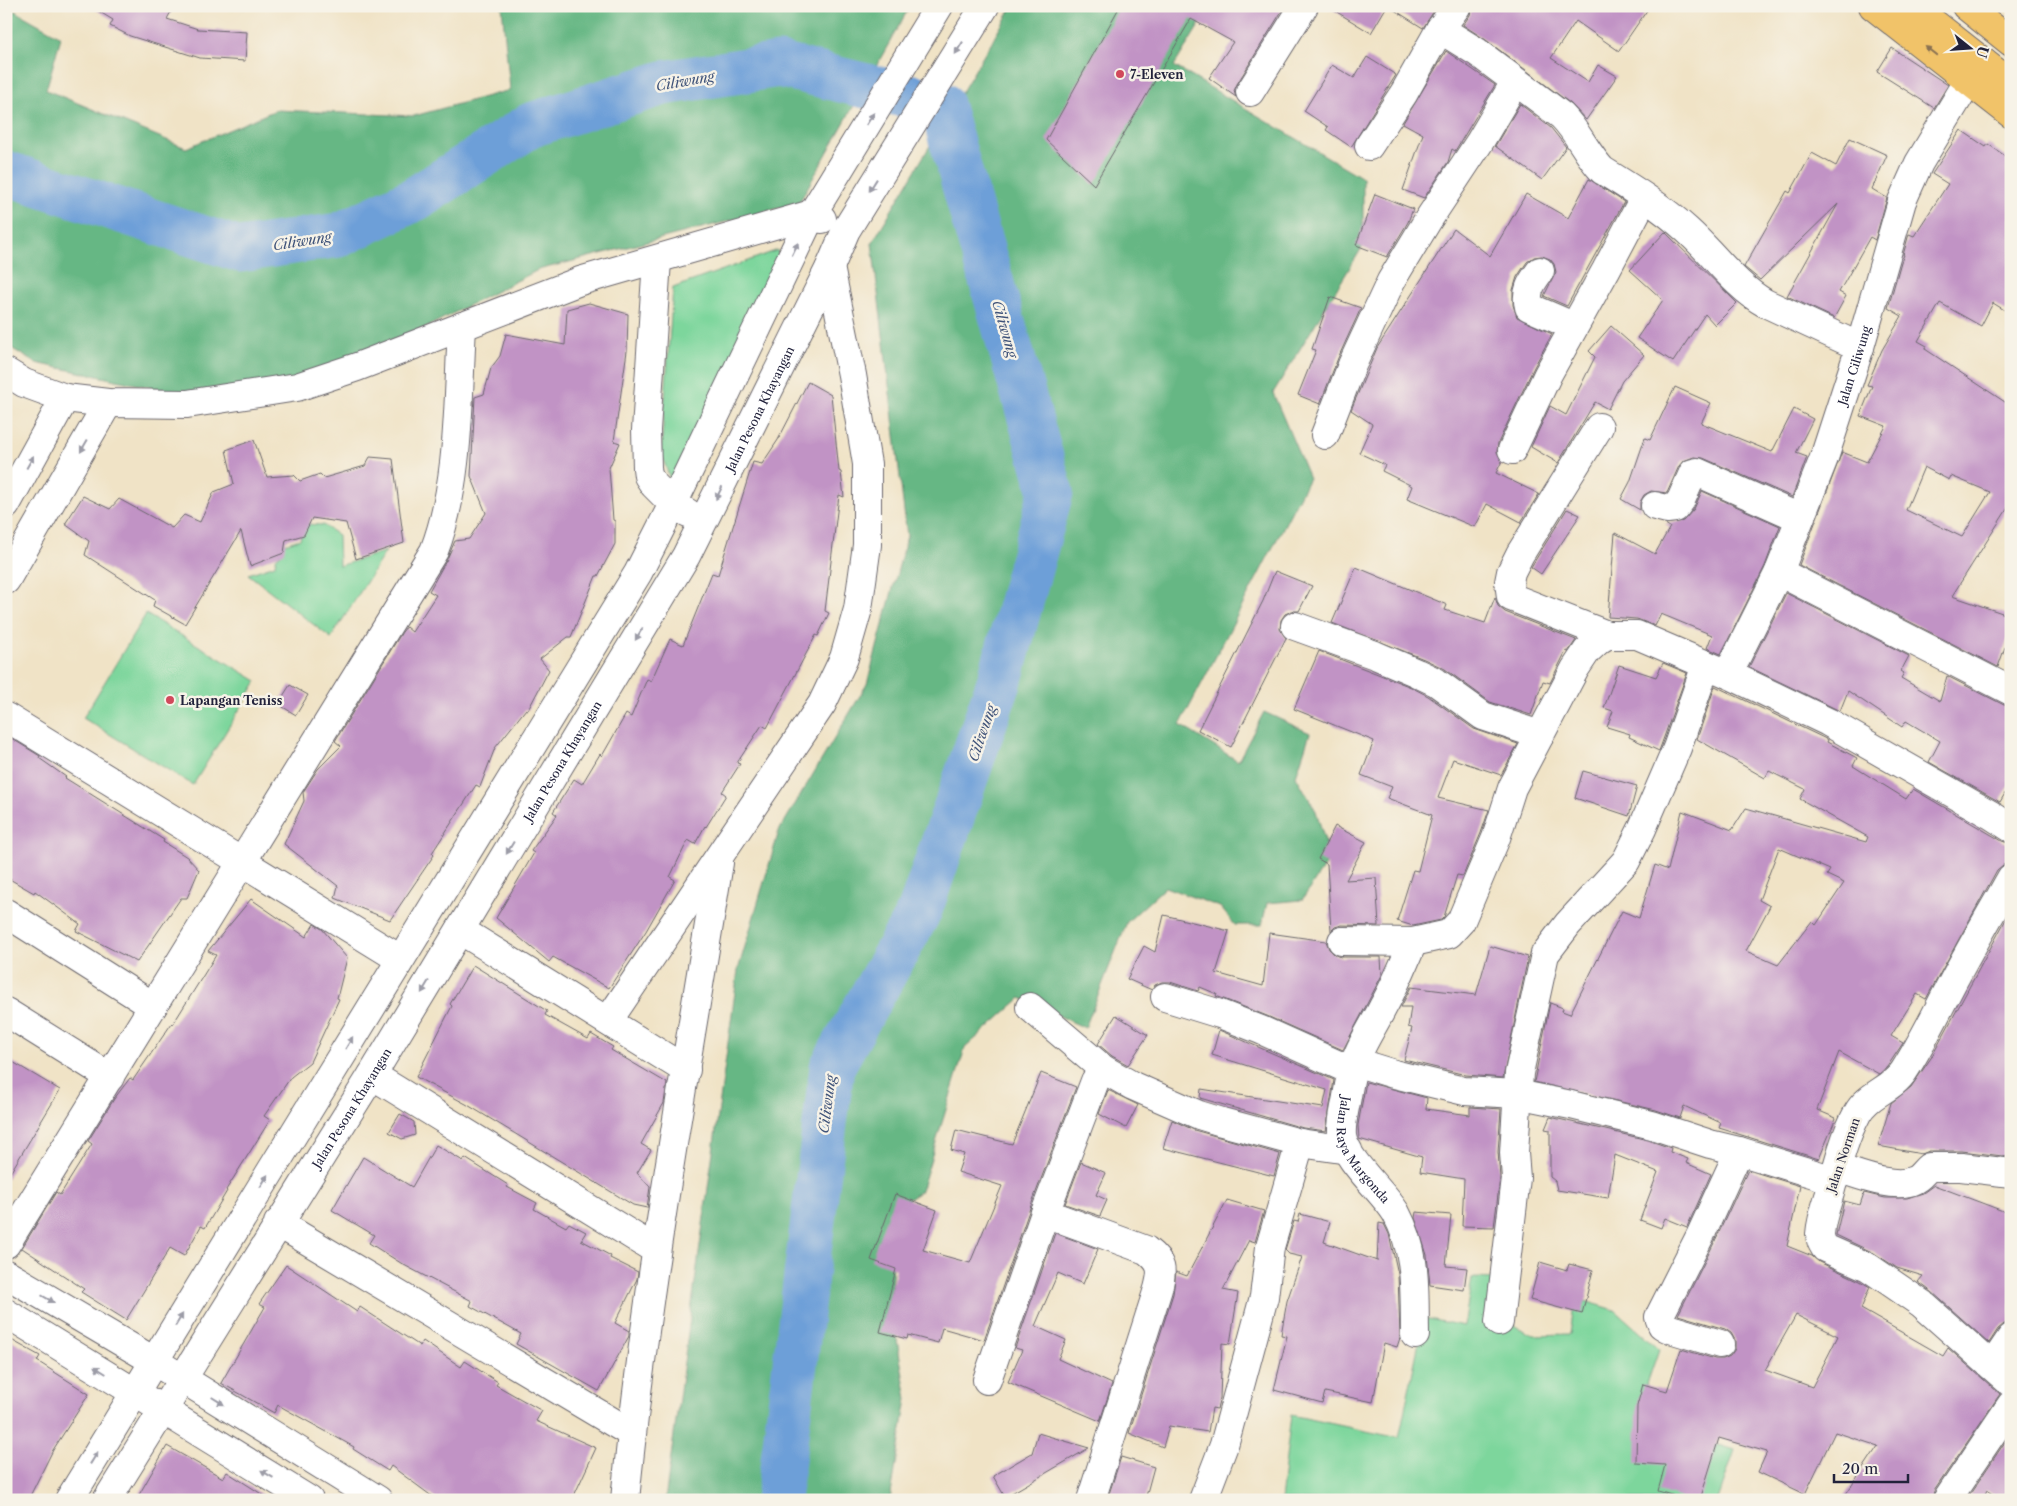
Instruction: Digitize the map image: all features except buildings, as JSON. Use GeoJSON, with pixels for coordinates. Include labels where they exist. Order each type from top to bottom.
{"type":"FeatureCollection","features":[{"type":"Feature","properties":{"kind":"highway"},"geometry":{"type":"LineString","coordinates":[[1874,6],[1976,71],[2011,84]]}},
{"type":"Feature","properties":{"kind":"highway"},"geometry":{"type":"LineString","coordinates":[[1912,6],[1976,71],[2011,114]]}},
{"type":"Feature","properties":{"kind":"highway"},"geometry":{"type":"LineString","coordinates":[[1966,6],[2011,42]]}},
{"type":"Feature","properties":{"kind":"street"},"geometry":{"type":"LineString","coordinates":[[68,1500],[638,573],[812,214],[939,6]]}},
{"type":"Feature","properties":{"kind":"street","name":"Jalan Pesona Khayangan"},"geometry":{"type":"LineString","coordinates":[[107,1500],[372,1075],[686,556],[704,523],[852,220],[985,6]]}},
{"type":"Feature","properties":{"kind":"street"},"geometry":{"type":"LineString","coordinates":[[1250,92],[1304,6]]}},
{"type":"Feature","properties":{"kind":"street"},"geometry":{"type":"LineString","coordinates":[[1369,146],[1404,93],[1440,29],[1457,6]]}},
{"type":"Feature","properties":{"kind":"street"},"geometry":{"type":"LineString","coordinates":[[1440,29],[1477,52],[1562,116],[1573,126],[1594,161],[1602,170],[1686,228],[1734,280],[1752,295],[1765,303],[1860,347]]}},
{"type":"Feature","properties":{"kind":"street","name":"Jalan Ciliwung"},"geometry":{"type":"LineString","coordinates":[[1499,1322],[1516,1178],[1514,1153],[1517,1094],[1522,1055],[1545,954],[1568,924],[1626,861],[1677,748],[1717,670],[1779,572],[1824,458],[1860,347],[1902,201],[1919,162],[1976,71]]}},
{"type":"Feature","properties":{"kind":"street"},"geometry":{"type":"LineString","coordinates":[[1325,434],[1352,365],[1391,281],[1515,82]]}},
{"type":"Feature","properties":{"kind":"street"},"geometry":{"type":"LineString","coordinates":[[1512,450],[1573,326],[1606,270],[1644,198]]}},
{"type":"Feature","properties":{"kind":"street"},"geometry":{"type":"LineString","coordinates":[[6,372],[24,383],[65,398],[108,403],[187,404],[297,387],[357,367],[580,282],[812,214],[852,220]]}},
{"type":"Feature","properties":{"kind":"street"},"geometry":{"type":"LineString","coordinates":[[657,260],[646,430],[648,476],[654,485],[673,504],[704,523]]}},
{"type":"Feature","properties":{"kind":"street"},"geometry":{"type":"LineString","coordinates":[[608,1021],[822,704],[844,658],[858,608],[867,545],[867,464],[852,375],[830,267]]}},
{"type":"Feature","properties":{"kind":"street"},"geometry":{"type":"LineString","coordinates":[[1540,271],[1529,287],[1527,299],[1529,307],[1573,326]]}},
{"type":"Feature","properties":{"kind":"street"},"geometry":{"type":"LineString","coordinates":[[6,1244],[434,551],[443,527],[448,502],[456,437],[462,326]]}},
{"type":"Feature","properties":{"kind":"street"},"geometry":{"type":"LineString","coordinates":[[6,505],[65,398]]}},
{"type":"Feature","properties":{"kind":"street"},"geometry":{"type":"LineString","coordinates":[[6,580],[108,403]]}},
{"type":"Feature","properties":{"kind":"street"},"geometry":{"type":"LineString","coordinates":[[1599,427],[1528,539],[1511,572],[1509,582],[1512,597],[1607,635],[1637,635],[1717,670],[1828,722],[2011,828]]}},
{"type":"Feature","properties":{"kind":"street"},"geometry":{"type":"LineString","coordinates":[[1655,506],[1667,509],[1675,508],[1681,500],[1693,473],[1697,472],[1800,518]]}},
{"type":"Feature","properties":{"kind":"street"},"geometry":{"type":"LineString","coordinates":[[1779,572],[2011,691]]}},
{"type":"Feature","properties":{"kind":"street"},"geometry":{"type":"LineString","coordinates":[[1295,626],[1375,655],[1417,673],[1436,682],[1483,716],[1540,735]]}},
{"type":"Feature","properties":{"kind":"street"},"geometry":{"type":"LineString","coordinates":[[1342,941],[1413,942],[1449,934],[1461,921],[1496,838],[1512,788],[1576,669],[1598,640],[1607,635]]}},
{"type":"Feature","properties":{"kind":"street"},"geometry":{"type":"LineString","coordinates":[[6,717],[400,958]]}},
{"type":"Feature","properties":{"kind":"street"},"geometry":{"type":"LineString","coordinates":[[625,1500],[656,1250],[721,854]]}},
{"type":"Feature","properties":{"kind":"street","name":"Jalan Norman"},"geometry":{"type":"LineString","coordinates":[[2002,1375],[1922,1304],[1868,1267],[1825,1248],[1821,1242],[1821,1224],[1847,1135],[1857,1113],[1868,1100],[1900,1077],[1916,1054],[1956,975],[2011,878]]}},
{"type":"Feature","properties":{"kind":"street"},"geometry":{"type":"LineString","coordinates":[[6,913],[153,1006]]}},
{"type":"Feature","properties":{"kind":"street"},"geometry":{"type":"LineString","coordinates":[[460,930],[686,1070]]}},
{"type":"Feature","properties":{"kind":"street","name":"Jalan Raya Margonda"},"geometry":{"type":"LineString","coordinates":[[1413,942],[1392,990],[1361,1046],[1354,1067],[1343,1122],[1344,1142],[1348,1150],[1394,1211],[1411,1251],[1414,1270],[1415,1335]]}},
{"type":"Feature","properties":{"kind":"street"},"geometry":{"type":"LineString","coordinates":[[1165,996],[1220,1014],[1354,1067],[1394,1074],[1464,1091],[1517,1094],[1570,1105],[1652,1125],[1710,1144],[1836,1174],[1883,1182],[1903,1183],[1917,1179],[1929,1167],[1960,1167],[2011,1173]]}},
{"type":"Feature","properties":{"kind":"street"},"geometry":{"type":"LineString","coordinates":[[1030,1007],[1103,1069],[1133,1086],[1199,1115],[1300,1143],[1348,1150]]}},
{"type":"Feature","properties":{"kind":"street"},"geometry":{"type":"LineString","coordinates":[[6,1012],[110,1077]]}},
{"type":"Feature","properties":{"kind":"street"},"geometry":{"type":"LineString","coordinates":[[987,1380],[1045,1213],[1095,1081],[1103,1069]]}},
{"type":"Feature","properties":{"kind":"street"},"geometry":{"type":"LineString","coordinates":[[372,1075],[656,1250]]}},
{"type":"Feature","properties":{"kind":"street"},"geometry":{"type":"LineString","coordinates":[[321,1089],[351,1107]]}},
{"type":"Feature","properties":{"kind":"street"},"geometry":{"type":"LineString","coordinates":[[1203,1500],[1224,1445],[1264,1297],[1270,1247],[1300,1143]]}},
{"type":"Feature","properties":{"kind":"street"},"geometry":{"type":"LineString","coordinates":[[1720,1344],[1664,1327],[1659,1317],[1700,1236],[1739,1150]]}},
{"type":"Feature","properties":{"kind":"street"},"geometry":{"type":"LineString","coordinates":[[1045,1213],[1146,1250],[1159,1262],[1161,1267],[1158,1289],[1092,1500]]}},
{"type":"Feature","properties":{"kind":"street"},"geometry":{"type":"LineString","coordinates":[[278,1223],[632,1433]]}},
{"type":"Feature","properties":{"kind":"street"},"geometry":{"type":"LineString","coordinates":[[6,1274],[182,1378],[378,1500]]}},
{"type":"Feature","properties":{"kind":"street"},"geometry":{"type":"LineString","coordinates":[[6,1313],[309,1500]]}},
{"type":"Feature","properties":{"kind":"street"},"geometry":{"type":"LineString","coordinates":[[2002,1375],[2011,1338]]}},
{"type":"Feature","properties":{"kind":"street"},"geometry":{"type":"LineString","coordinates":[[1947,1500],[2011,1405]]}},
{"type":"Feature","properties":{"kind":"green space"},"geometry":{"type":"Polygon","coordinates":[[[6,6],[61,37],[46,90],[186,148],[276,110],[414,116],[510,90],[502,6],[910,6],[799,203],[538,270],[321,381],[191,396],[36,363],[6,345],[6,6]]]}},
{"type":"Feature","properties":{"kind":"green space"},"geometry":{"type":"Polygon","coordinates":[[[1013,6],[1211,6],[1174,66],[1363,178],[1363,246],[1273,393],[1309,478],[1180,725],[1238,761],[1264,712],[1310,733],[1296,776],[1316,811],[1330,858],[1302,900],[1267,903],[1262,925],[1235,925],[1220,907],[1165,887],[1127,922],[1085,1028],[1021,998],[965,1048],[921,1191],[898,1206],[890,1299],[907,1399],[890,1500],[665,1500],[738,970],[779,831],[867,684],[907,536],[872,243],[1013,6]]]}},
{"type":"Feature","properties":{"kind":"green space"},"geometry":{"type":"Polygon","coordinates":[[[778,250],[777,273],[674,491],[661,453],[673,288],[778,250]]]}},
{"type":"Feature","properties":{"kind":"green space"},"geometry":{"type":"Polygon","coordinates":[[[305,524],[323,525],[338,535],[339,566],[386,551],[331,638],[248,574],[275,565],[276,558],[281,554],[281,545],[300,539],[305,524]]]}},
{"type":"Feature","properties":{"kind":"green space","name":"Lapangan Teniss"},"geometry":{"type":"Polygon","coordinates":[[[146,614],[257,681],[193,785],[83,718],[146,614]]]}},
{"type":"Feature","properties":{"kind":"green space"},"geometry":{"type":"Polygon","coordinates":[[[1472,1278],[1516,1280],[1513,1325],[1533,1335],[1570,1334],[1575,1298],[1615,1310],[1659,1349],[1648,1381],[1640,1420],[1735,1450],[1718,1500],[1281,1500],[1291,1415],[1399,1438],[1424,1318],[1464,1326],[1472,1278]]]}},
{"type":"Feature","properties":{"kind":"waterway","name":"Ciliwung"},"geometry":{"type":"LineString","coordinates":[[6,173],[240,250],[339,235],[415,199],[531,125],[663,83],[779,65],[941,104],[1051,492],[1000,679],[920,910],[832,1067],[778,1500]]}},
{"type":"Feature","properties":{"kind":"place","name":"7-Eleven"},"geometry":{"type":"Point","coordinates":[1120,74]}},
{"type":"Feature","properties":{"kind":"place","name":"Lapangan Teniss"},"geometry":{"type":"Point","coordinates":[170,700]}}]}
